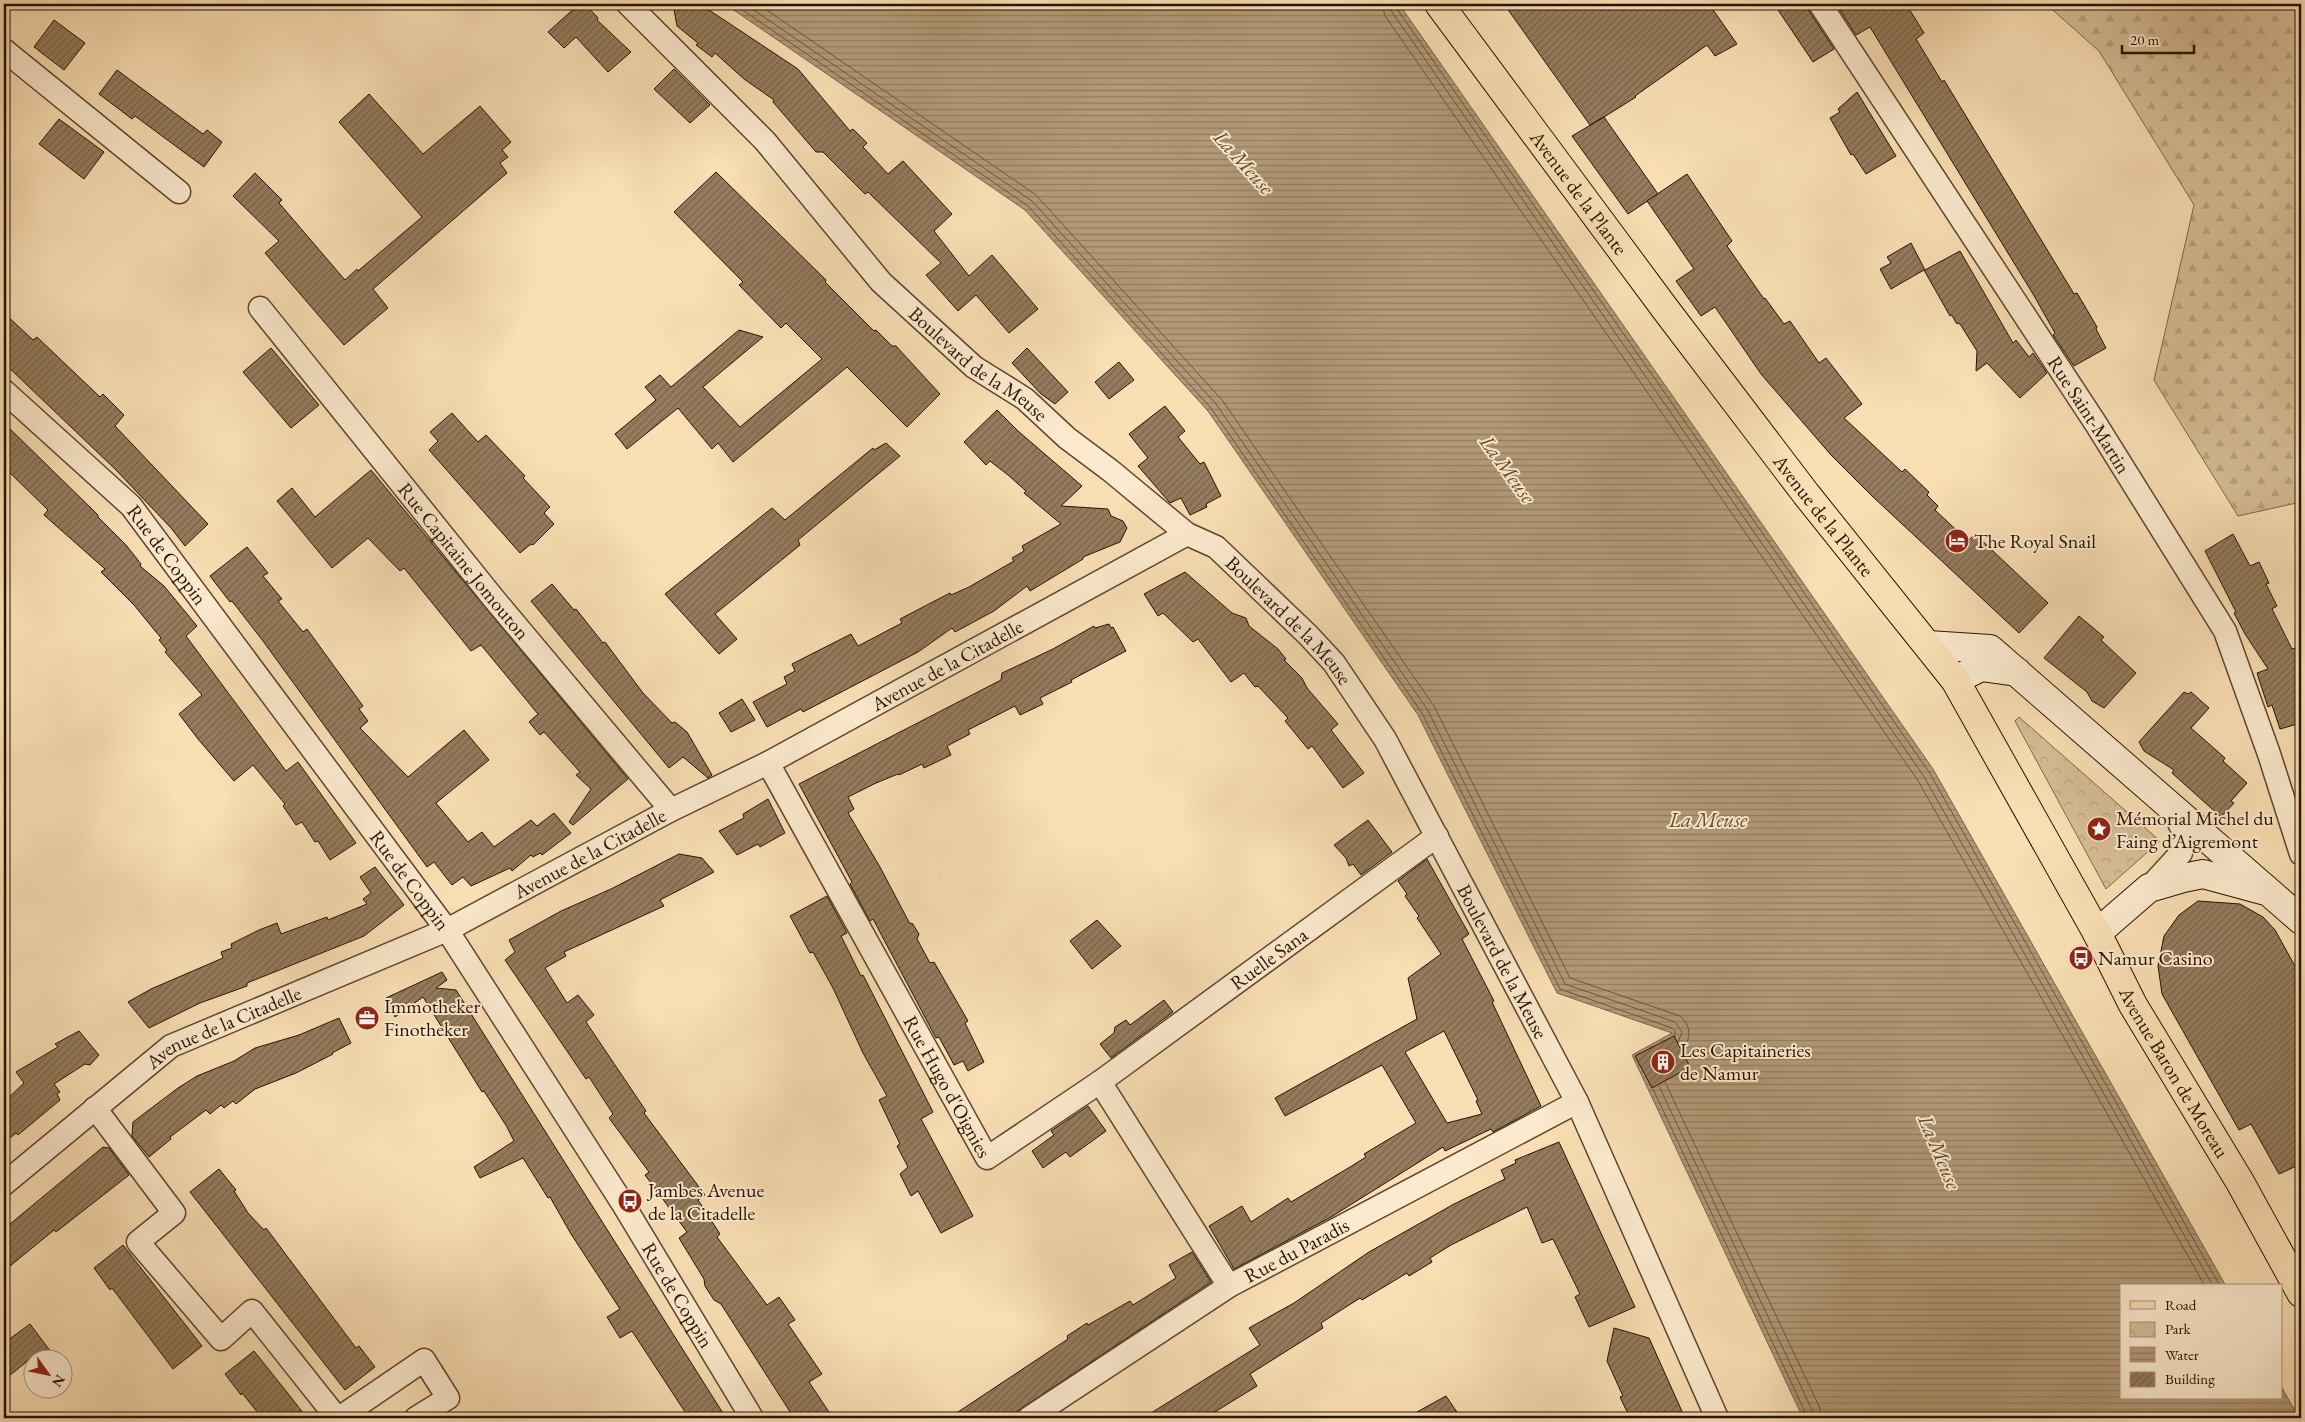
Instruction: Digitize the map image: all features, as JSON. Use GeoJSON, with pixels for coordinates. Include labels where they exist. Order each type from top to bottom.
{"type":"FeatureCollection","features":[{"type":"Feature","properties":{"kind":"main road","name":"Avenue de la Plante"},"geometry":{"type":"LineString","coordinates":[[1438,4],[1806,494],[1928,645]]}},
{"type":"Feature","properties":{"kind":"main road"},"geometry":{"type":"LineString","coordinates":[[1928,645],[1990,649],[2301,920]]}},
{"type":"Feature","properties":{"kind":"main road","name":"Avenue Baron de Moreau"},"geometry":{"type":"LineString","coordinates":[[1928,645],[1956,680],[2097,933],[2133,1005],[2240,1182],[2301,1293]]}},
{"type":"Feature","properties":{"kind":"main road"},"geometry":{"type":"LineString","coordinates":[[1956,680],[1982,667],[2018,673]]}},
{"type":"Feature","properties":{"kind":"main road"},"geometry":{"type":"LineString","coordinates":[[2097,933],[2148,888],[2203,874],[2268,892]]}},
{"type":"Feature","properties":{"kind":"street","name":"Boulevard de la Meuse"},"geometry":{"type":"LineString","coordinates":[[628,4],[765,141],[881,282],[974,367],[1025,399],[1066,438],[1111,471],[1187,534],[1216,547],[1308,635],[1334,664],[1385,740],[1577,1102],[1717,1418]]}},
{"type":"Feature","properties":{"kind":"street","name":"Rue Saint-Martin"},"geometry":{"type":"LineString","coordinates":[[1820,4],[2096,424],[2225,631],[2269,754],[2301,854]]}},
{"type":"Feature","properties":{"kind":"street"},"geometry":{"type":"LineString","coordinates":[[4,50],[179,192]]}},
{"type":"Feature","properties":{"kind":"street","name":"Rue Capitaine Jomouton"},"geometry":{"type":"LineString","coordinates":[[260,308],[494,599],[671,810]]}},
{"type":"Feature","properties":{"kind":"street","name":"Rue de Coppin"},"geometry":{"type":"LineString","coordinates":[[4,391],[131,506],[447,930],[623,1204],[752,1418]]}},
{"type":"Feature","properties":{"kind":"street","name":"Avenue de la Citadelle"},"geometry":{"type":"LineString","coordinates":[[4,1184],[171,1046],[447,930],[671,810],[768,763],[1187,534]]}},
{"type":"Feature","properties":{"kind":"street","name":"Rue Hugo d'Oignies"},"geometry":{"type":"LineString","coordinates":[[768,763],[987,1158],[1100,1082]]}},
{"type":"Feature","properties":{"kind":"street"},"geometry":{"type":"LineString","coordinates":[[2148,888],[2181,853],[2184,833],[2173,810]]}},
{"type":"Feature","properties":{"kind":"street","name":"Ruelle Sana"},"geometry":{"type":"LineString","coordinates":[[1100,1082],[1437,836]]}},
{"type":"Feature","properties":{"kind":"street"},"geometry":{"type":"LineString","coordinates":[[1100,1082],[1229,1286]]}},
{"type":"Feature","properties":{"kind":"street","name":"Rue du Paradis"},"geometry":{"type":"LineString","coordinates":[[1029,1418],[1229,1286],[1577,1102]]}},
{"type":"Feature","properties":{"kind":"street"},"geometry":{"type":"LineString","coordinates":[[95,1108],[174,1213],[138,1242],[221,1339],[252,1311],[338,1418],[424,1360],[448,1398],[416,1418]]}},
{"type":"Feature","properties":{"kind":"green space"},"geometry":{"type":"Polygon","coordinates":[[[2046,4],[2301,4],[2301,502],[2238,516],[2154,380],[2194,205],[2099,51],[2046,4]]]}},
{"type":"Feature","properties":{"kind":"green space"},"geometry":{"type":"Polygon","coordinates":[[[2019,717],[2160,841],[2106,889],[2015,721],[2019,717]]]}},
{"type":"Feature","properties":{"kind":"water","name":"La Meuse"},"geometry":{"type":"Polygon","coordinates":[[[725,4],[1399,4],[1933,769],[2225,1284],[2120,1284],[2120,1400],[2282,1400],[2282,1388],[2299,1418],[1803,1418],[1632,1055],[1672,1033],[1557,993],[1418,715],[1208,411],[1025,210],[725,4]]]}},
{"type":"Feature","properties":{"kind":"building"},"geometry":{"type":"Polygon","coordinates":[[[579,4],[585,4],[598,18],[597,20],[631,52],[608,72],[576,37],[564,48],[548,32],[579,4]]]}},
{"type":"Feature","properties":{"kind":"building"},"geometry":{"type":"Polygon","coordinates":[[[673,4],[700,4],[798,69],[850,131],[853,129],[867,143],[863,147],[888,174],[903,161],[952,214],[934,231],[969,276],[992,255],[1038,309],[1009,333],[976,295],[958,311],[926,275],[941,263],[868,192],[865,194],[823,152],[816,152],[773,102],[774,100],[744,79],[715,53],[712,57],[696,45],[698,43],[677,26],[673,4]]]}},
{"type":"Feature","properties":{"kind":"building"},"geometry":{"type":"Polygon","coordinates":[[[1504,4],[1709,4],[1737,44],[1715,56],[1707,45],[1636,97],[1590,125],[1504,4]]]}},
{"type":"Feature","properties":{"kind":"building"},"geometry":{"type":"Polygon","coordinates":[[[1774,4],[1807,4],[1809,11],[1834,49],[1813,62],[1774,4]]]}},
{"type":"Feature","properties":{"kind":"building"},"geometry":{"type":"Polygon","coordinates":[[[1836,4],[1906,4],[1924,33],[1916,39],[1942,82],[1944,80],[2074,294],[2077,293],[2097,327],[2096,329],[2106,348],[2074,366],[2053,335],[2055,333],[2033,294],[1870,27],[1856,35],[1836,4]]]}},
{"type":"Feature","properties":{"kind":"building"},"geometry":{"type":"Polygon","coordinates":[[[54,20],[85,43],[64,70],[34,47],[54,20]]]}},
{"type":"Feature","properties":{"kind":"building"},"geometry":{"type":"Polygon","coordinates":[[[674,69],[710,105],[690,123],[654,89],[674,69]]]}},
{"type":"Feature","properties":{"kind":"building"},"geometry":{"type":"Polygon","coordinates":[[[117,70],[203,134],[207,130],[222,142],[204,167],[135,116],[132,119],[99,94],[117,70]]]}},
{"type":"Feature","properties":{"kind":"building"},"geometry":{"type":"Polygon","coordinates":[[[1857,92],[1896,156],[1866,174],[1853,154],[1851,155],[1830,118],[1840,112],[1838,109],[1857,92]]]}},
{"type":"Feature","properties":{"kind":"building"},"geometry":{"type":"Polygon","coordinates":[[[369,94],[423,154],[480,106],[511,142],[502,150],[508,157],[500,163],[507,173],[373,289],[388,308],[344,345],[265,253],[279,241],[233,196],[255,173],[282,200],[279,203],[345,280],[357,269],[358,271],[422,217],[339,122],[369,94]]]}},
{"type":"Feature","properties":{"kind":"building"},"geometry":{"type":"Polygon","coordinates":[[[1604,117],[1658,194],[1628,214],[1572,136],[1604,117]]]}},
{"type":"Feature","properties":{"kind":"building"},"geometry":{"type":"Polygon","coordinates":[[[59,119],[104,152],[84,179],[39,144],[59,119]]]}},
{"type":"Feature","properties":{"kind":"building"},"geometry":{"type":"Polygon","coordinates":[[[716,172],[826,280],[825,282],[874,331],[876,330],[892,346],[896,346],[940,394],[907,427],[847,367],[733,462],[718,443],[712,449],[678,408],[627,449],[615,434],[656,400],[645,387],[660,375],[671,387],[739,330],[763,337],[703,387],[740,427],[822,359],[786,323],[781,328],[739,285],[743,282],[674,212],[716,172]]]}},
{"type":"Feature","properties":{"kind":"building"},"geometry":{"type":"Polygon","coordinates":[[[1687,174],[1732,241],[1727,246],[1764,299],[1784,324],[1790,321],[1819,363],[1826,358],[1862,404],[1844,418],[1902,472],[1905,469],[1929,492],[1927,495],[1938,506],[1935,510],[1968,541],[1975,534],[2048,603],[2019,633],[1872,496],[1831,455],[1761,374],[1715,307],[1701,316],[1676,281],[1694,269],[1647,201],[1687,174]]]}},
{"type":"Feature","properties":{"kind":"building"},"geometry":{"type":"Polygon","coordinates":[[[1911,243],[1925,270],[1960,251],[2013,343],[2016,340],[2029,357],[2033,353],[2047,373],[2020,398],[1987,363],[1976,371],[1977,351],[1960,324],[1956,323],[1952,315],[1950,316],[1924,270],[1891,289],[1880,269],[1891,263],[1887,257],[1911,243]]]}},
{"type":"Feature","properties":{"kind":"building"},"geometry":{"type":"Polygon","coordinates":[[[4,313],[33,340],[37,337],[100,397],[103,394],[124,415],[115,426],[208,524],[185,546],[171,528],[116,470],[4,363],[4,313]]]}},
{"type":"Feature","properties":{"kind":"building"},"geometry":{"type":"Polygon","coordinates":[[[271,348],[319,405],[291,428],[243,372],[271,348]]]}},
{"type":"Feature","properties":{"kind":"building"},"geometry":{"type":"Polygon","coordinates":[[[1027,348],[1068,392],[1055,404],[1041,394],[1012,363],[1027,348]]]}},
{"type":"Feature","properties":{"kind":"building"},"geometry":{"type":"Polygon","coordinates":[[[1119,362],[1134,380],[1109,399],[1095,382],[1119,362]]]}},
{"type":"Feature","properties":{"kind":"building"},"geometry":{"type":"Polygon","coordinates":[[[1165,406],[1185,431],[1178,437],[1200,464],[1204,462],[1221,496],[1206,504],[1207,507],[1190,515],[1181,498],[1170,503],[1138,466],[1148,458],[1129,434],[1165,406]]]}},
{"type":"Feature","properties":{"kind":"building"},"geometry":{"type":"Polygon","coordinates":[[[997,410],[1018,431],[1082,486],[1061,506],[1108,509],[1111,516],[1123,521],[1127,528],[1120,542],[1083,557],[1083,559],[1030,591],[1027,586],[994,611],[955,632],[952,628],[918,652],[803,712],[801,709],[767,727],[753,702],[787,684],[784,677],[795,671],[792,664],[851,634],[858,646],[902,623],[900,619],[950,593],[951,595],[969,587],[1014,561],[1012,558],[1024,551],[1022,546],[1061,524],[1024,493],[1026,491],[1008,475],[990,461],[986,465],[964,442],[997,410]]]}},
{"type":"Feature","properties":{"kind":"building"},"geometry":{"type":"Polygon","coordinates":[[[452,413],[478,442],[486,435],[525,476],[523,478],[550,507],[544,513],[554,524],[533,545],[531,544],[520,553],[429,450],[438,441],[430,432],[452,413]]]}},
{"type":"Feature","properties":{"kind":"building"},"geometry":{"type":"Polygon","coordinates":[[[4,423],[98,515],[126,545],[141,564],[140,566],[164,586],[197,626],[186,636],[286,771],[298,762],[356,843],[330,860],[318,841],[315,842],[302,822],[296,825],[283,806],[285,804],[253,765],[234,781],[198,739],[179,714],[202,695],[165,652],[167,650],[159,640],[161,638],[134,605],[101,572],[105,569],[44,515],[48,510],[4,467],[4,423]]]}},
{"type":"Feature","properties":{"kind":"building"},"geometry":{"type":"Polygon","coordinates":[[[886,443],[900,456],[798,540],[800,545],[715,614],[737,639],[719,654],[665,594],[772,508],[785,520],[873,448],[874,450],[886,443]]]}},
{"type":"Feature","properties":{"kind":"building"},"geometry":{"type":"Polygon","coordinates":[[[371,470],[628,779],[573,825],[569,822],[591,789],[576,775],[580,772],[544,732],[540,735],[529,722],[538,714],[481,645],[471,651],[404,568],[400,571],[368,538],[332,568],[277,501],[292,488],[315,517],[371,470]]]}},
{"type":"Feature","properties":{"kind":"building"},"geometry":{"type":"Polygon","coordinates":[[[2233,534],[2250,566],[2259,562],[2269,583],[2266,584],[2277,606],[2272,609],[2292,649],[2295,648],[2301,667],[2301,723],[2280,729],[2272,705],[2268,707],[2257,673],[2268,669],[2245,634],[2205,551],[2233,534]]]}},
{"type":"Feature","properties":{"kind":"building"},"geometry":{"type":"Polygon","coordinates":[[[247,547],[268,573],[263,576],[282,599],[278,601],[303,632],[307,629],[363,706],[359,709],[368,721],[360,728],[408,777],[464,730],[489,760],[436,803],[468,842],[482,832],[494,847],[531,820],[537,826],[554,813],[571,833],[542,855],[540,853],[533,857],[531,855],[512,871],[510,868],[471,886],[463,877],[452,885],[434,862],[427,867],[263,641],[210,576],[247,547]]]}},
{"type":"Feature","properties":{"kind":"building"},"geometry":{"type":"Polygon","coordinates":[[[1185,572],[1232,613],[1246,618],[1249,626],[1278,649],[1286,659],[1284,660],[1302,678],[1307,688],[1338,724],[1331,730],[1364,773],[1343,788],[1312,746],[1308,749],[1285,721],[1288,718],[1258,686],[1255,687],[1244,673],[1231,682],[1198,639],[1193,642],[1163,613],[1158,616],[1144,594],[1185,572]]]}},
{"type":"Feature","properties":{"kind":"building"},"geometry":{"type":"Polygon","coordinates":[[[552,584],[574,610],[576,609],[603,643],[605,642],[643,693],[672,723],[675,722],[687,732],[712,775],[708,778],[683,757],[669,768],[531,601],[552,584]]]}},
{"type":"Feature","properties":{"kind":"building"},"geometry":{"type":"Polygon","coordinates":[[[2079,616],[2104,637],[2101,640],[2136,673],[2104,708],[2092,701],[2087,692],[2044,658],[2079,616]]]}},
{"type":"Feature","properties":{"kind":"building"},"geometry":{"type":"Polygon","coordinates":[[[1109,624],[1111,628],[1113,627],[1126,651],[1040,698],[1043,704],[1020,715],[1015,706],[968,730],[970,734],[947,746],[951,755],[924,768],[922,764],[848,797],[854,809],[848,813],[880,867],[910,924],[912,923],[919,934],[917,939],[930,963],[934,962],[968,1021],[965,1023],[984,1062],[968,1071],[963,1061],[954,1065],[939,1037],[936,1038],[873,919],[870,921],[850,884],[852,882],[799,784],[1001,680],[1002,673],[1053,649],[1094,626],[1095,628],[1109,624]]]}},
{"type":"Feature","properties":{"kind":"building"},"geometry":{"type":"Polygon","coordinates":[[[2184,692],[2188,694],[2191,692],[2209,708],[2191,728],[2225,758],[2223,761],[2247,783],[2231,801],[2234,803],[2221,817],[2172,773],[2174,770],[2144,751],[2139,742],[2184,692]]]}},
{"type":"Feature","properties":{"kind":"building"},"geometry":{"type":"Polygon","coordinates":[[[742,699],[755,720],[731,732],[719,713],[742,699]]]}},
{"type":"Feature","properties":{"kind":"building"},"geometry":{"type":"Polygon","coordinates":[[[768,799],[785,833],[760,847],[758,844],[737,855],[719,831],[744,818],[743,814],[768,799]]]}},
{"type":"Feature","properties":{"kind":"building"},"geometry":{"type":"Polygon","coordinates":[[[1368,820],[1392,852],[1361,875],[1353,864],[1349,866],[1346,858],[1334,845],[1368,820]]]}},
{"type":"Feature","properties":{"kind":"building"},"geometry":{"type":"Polygon","coordinates":[[[679,854],[702,858],[714,872],[660,900],[664,906],[564,952],[566,956],[545,968],[567,1003],[578,995],[594,1015],[586,1022],[646,1111],[644,1113],[705,1195],[698,1200],[720,1234],[717,1237],[767,1305],[779,1297],[795,1320],[788,1324],[822,1374],[809,1382],[833,1418],[794,1418],[721,1304],[714,1300],[705,1286],[704,1279],[679,1238],[687,1232],[645,1175],[649,1172],[609,1118],[613,1114],[589,1077],[586,1079],[505,960],[515,952],[509,940],[561,911],[611,889],[679,854]]]}},
{"type":"Feature","properties":{"kind":"building"},"geometry":{"type":"Polygon","coordinates":[[[1427,859],[1469,934],[1462,939],[1494,1001],[1492,1002],[1541,1106],[1493,1132],[1491,1129],[1445,1151],[1443,1147],[1331,1217],[1234,1269],[1209,1226],[1242,1206],[1251,1222],[1288,1198],[1291,1202],[1350,1167],[1366,1157],[1364,1154],[1416,1123],[1382,1065],[1285,1116],[1275,1098],[1417,1019],[1408,978],[1441,954],[1417,918],[1419,916],[1405,896],[1407,894],[1398,881],[1427,859]],[[1444,1031],[1405,1052],[1447,1123],[1482,1114],[1476,1101],[1478,1100],[1444,1031]]]}},
{"type":"Feature","properties":{"kind":"building"},"geometry":{"type":"Polygon","coordinates":[[[375,867],[404,905],[364,936],[247,983],[247,986],[200,1003],[149,1028],[128,1002],[151,989],[223,958],[221,952],[232,948],[231,944],[259,930],[277,923],[281,934],[327,917],[328,920],[367,904],[363,899],[371,893],[360,877],[375,867]]]}},
{"type":"Feature","properties":{"kind":"building"},"geometry":{"type":"Polygon","coordinates":[[[827,896],[847,933],[841,936],[933,1112],[921,1119],[973,1216],[941,1233],[918,1191],[911,1196],[900,1174],[908,1167],[897,1146],[900,1144],[879,1100],[887,1096],[863,1053],[833,988],[813,952],[810,953],[790,916],[827,896]]]}},
{"type":"Feature","properties":{"kind":"building"},"geometry":{"type":"Polygon","coordinates":[[[2198,901],[2240,904],[2263,917],[2275,930],[2301,977],[2301,1164],[2279,1174],[2251,1124],[2239,1130],[2162,994],[2158,966],[2164,936],[2179,915],[2198,901]]]}},
{"type":"Feature","properties":{"kind":"building"},"geometry":{"type":"Polygon","coordinates":[[[1097,920],[1121,946],[1092,969],[1070,941],[1097,920]]]}},
{"type":"Feature","properties":{"kind":"building"},"geometry":{"type":"Polygon","coordinates":[[[442,972],[447,980],[436,988],[456,990],[726,1418],[689,1418],[632,1331],[620,1338],[607,1317],[620,1309],[571,1234],[550,1197],[548,1198],[523,1158],[480,1178],[474,1167],[514,1141],[507,1127],[484,1091],[482,1092],[423,997],[395,1017],[386,998],[442,972]]]}},
{"type":"Feature","properties":{"kind":"building"},"geometry":{"type":"Polygon","coordinates":[[[1164,1000],[1173,1012],[1111,1058],[1100,1044],[1114,1033],[1115,1027],[1126,1020],[1130,1025],[1164,1000]]]}},
{"type":"Feature","properties":{"kind":"building"},"geometry":{"type":"Polygon","coordinates":[[[339,1018],[351,1043],[333,1054],[296,1073],[255,1089],[236,1104],[233,1101],[224,1108],[221,1105],[210,1114],[206,1110],[170,1137],[171,1139],[149,1157],[132,1136],[133,1122],[197,1076],[234,1061],[255,1048],[299,1035],[339,1018]]]}},
{"type":"Feature","properties":{"kind":"building"},"geometry":{"type":"Polygon","coordinates":[[[79,1031],[99,1055],[90,1065],[85,1064],[54,1084],[60,1092],[57,1094],[60,1100],[18,1135],[16,1133],[4,1143],[4,1102],[24,1083],[16,1072],[58,1047],[55,1044],[79,1031]]]}},
{"type":"Feature","properties":{"kind":"building","name":"Les Capitaineries de Namur"},"geometry":{"type":"Polygon","coordinates":[[[1674,1036],[1690,1067],[1652,1088],[1635,1056],[1674,1036]]]}},
{"type":"Feature","properties":{"kind":"building"},"geometry":{"type":"Polygon","coordinates":[[[1088,1106],[1106,1131],[1070,1157],[1066,1152],[1043,1168],[1032,1151],[1054,1135],[1051,1131],[1088,1106]]]}},
{"type":"Feature","properties":{"kind":"building"},"geometry":{"type":"Polygon","coordinates":[[[1559,1142],[1635,1307],[1589,1327],[1575,1297],[1580,1294],[1553,1239],[1542,1243],[1527,1207],[1451,1245],[1430,1258],[1432,1262],[1409,1276],[1407,1273],[1362,1300],[1360,1298],[1321,1323],[1323,1328],[1250,1374],[1257,1386],[1205,1418],[1143,1418],[1260,1345],[1249,1328],[1294,1303],[1369,1252],[1454,1204],[1505,1179],[1501,1170],[1516,1163],[1515,1160],[1559,1142]]]}},
{"type":"Feature","properties":{"kind":"building"},"geometry":{"type":"Polygon","coordinates":[[[103,1147],[109,1148],[129,1175],[56,1232],[54,1230],[4,1271],[4,1229],[103,1147]]]}},
{"type":"Feature","properties":{"kind":"building"},"geometry":{"type":"Polygon","coordinates":[[[219,1169],[236,1190],[234,1191],[248,1213],[264,1230],[266,1228],[356,1348],[359,1346],[375,1367],[345,1390],[190,1192],[219,1169]]]}},
{"type":"Feature","properties":{"kind":"building"},"geometry":{"type":"Polygon","coordinates":[[[123,1245],[202,1346],[173,1369],[112,1288],[110,1290],[94,1268],[123,1245]]]}},
{"type":"Feature","properties":{"kind":"building"},"geometry":{"type":"Polygon","coordinates":[[[1192,1252],[1211,1282],[1007,1418],[949,1418],[1068,1339],[1067,1336],[1087,1323],[1088,1325],[1130,1301],[1133,1305],[1176,1278],[1169,1265],[1192,1252]]]}},
{"type":"Feature","properties":{"kind":"building"},"geometry":{"type":"Polygon","coordinates":[[[30,1324],[50,1350],[22,1350],[22,1365],[4,1380],[4,1343],[30,1324]]]}},
{"type":"Feature","properties":{"kind":"building"},"geometry":{"type":"Polygon","coordinates":[[[1614,1328],[1649,1338],[1685,1418],[1630,1418],[1620,1397],[1623,1396],[1607,1361],[1614,1328]]]}},
{"type":"Feature","properties":{"kind":"building"},"geometry":{"type":"Polygon","coordinates":[[[254,1351],[307,1418],[262,1418],[242,1393],[241,1395],[225,1374],[254,1351]]]}},
{"type":"Feature","properties":{"kind":"building"},"geometry":{"type":"Polygon","coordinates":[[[1446,1396],[1461,1418],[1406,1418],[1446,1396]]]}},
{"type":"Feature","properties":{"kind":"place","name":"The Royal Snail"},"geometry":{"type":"Point","coordinates":[1957,541]}},
{"type":"Feature","properties":{"kind":"place","name":"Mémorial Michel du Faing d’Aigremont"},"geometry":{"type":"Point","coordinates":[2099,829]}},
{"type":"Feature","properties":{"kind":"place","name":"Namur Casino"},"geometry":{"type":"Point","coordinates":[2081,958]}},
{"type":"Feature","properties":{"kind":"place","name":"Immotheker Finotheker"},"geometry":{"type":"Point","coordinates":[367,1018]}},
{"type":"Feature","properties":{"kind":"place","name":"Les Capitaineries de Namur"},"geometry":{"type":"Point","coordinates":[1663,1062]}},
{"type":"Feature","properties":{"kind":"place","name":"Jambes Avenue de la Citadelle"},"geometry":{"type":"Point","coordinates":[630,1201]}}]}
